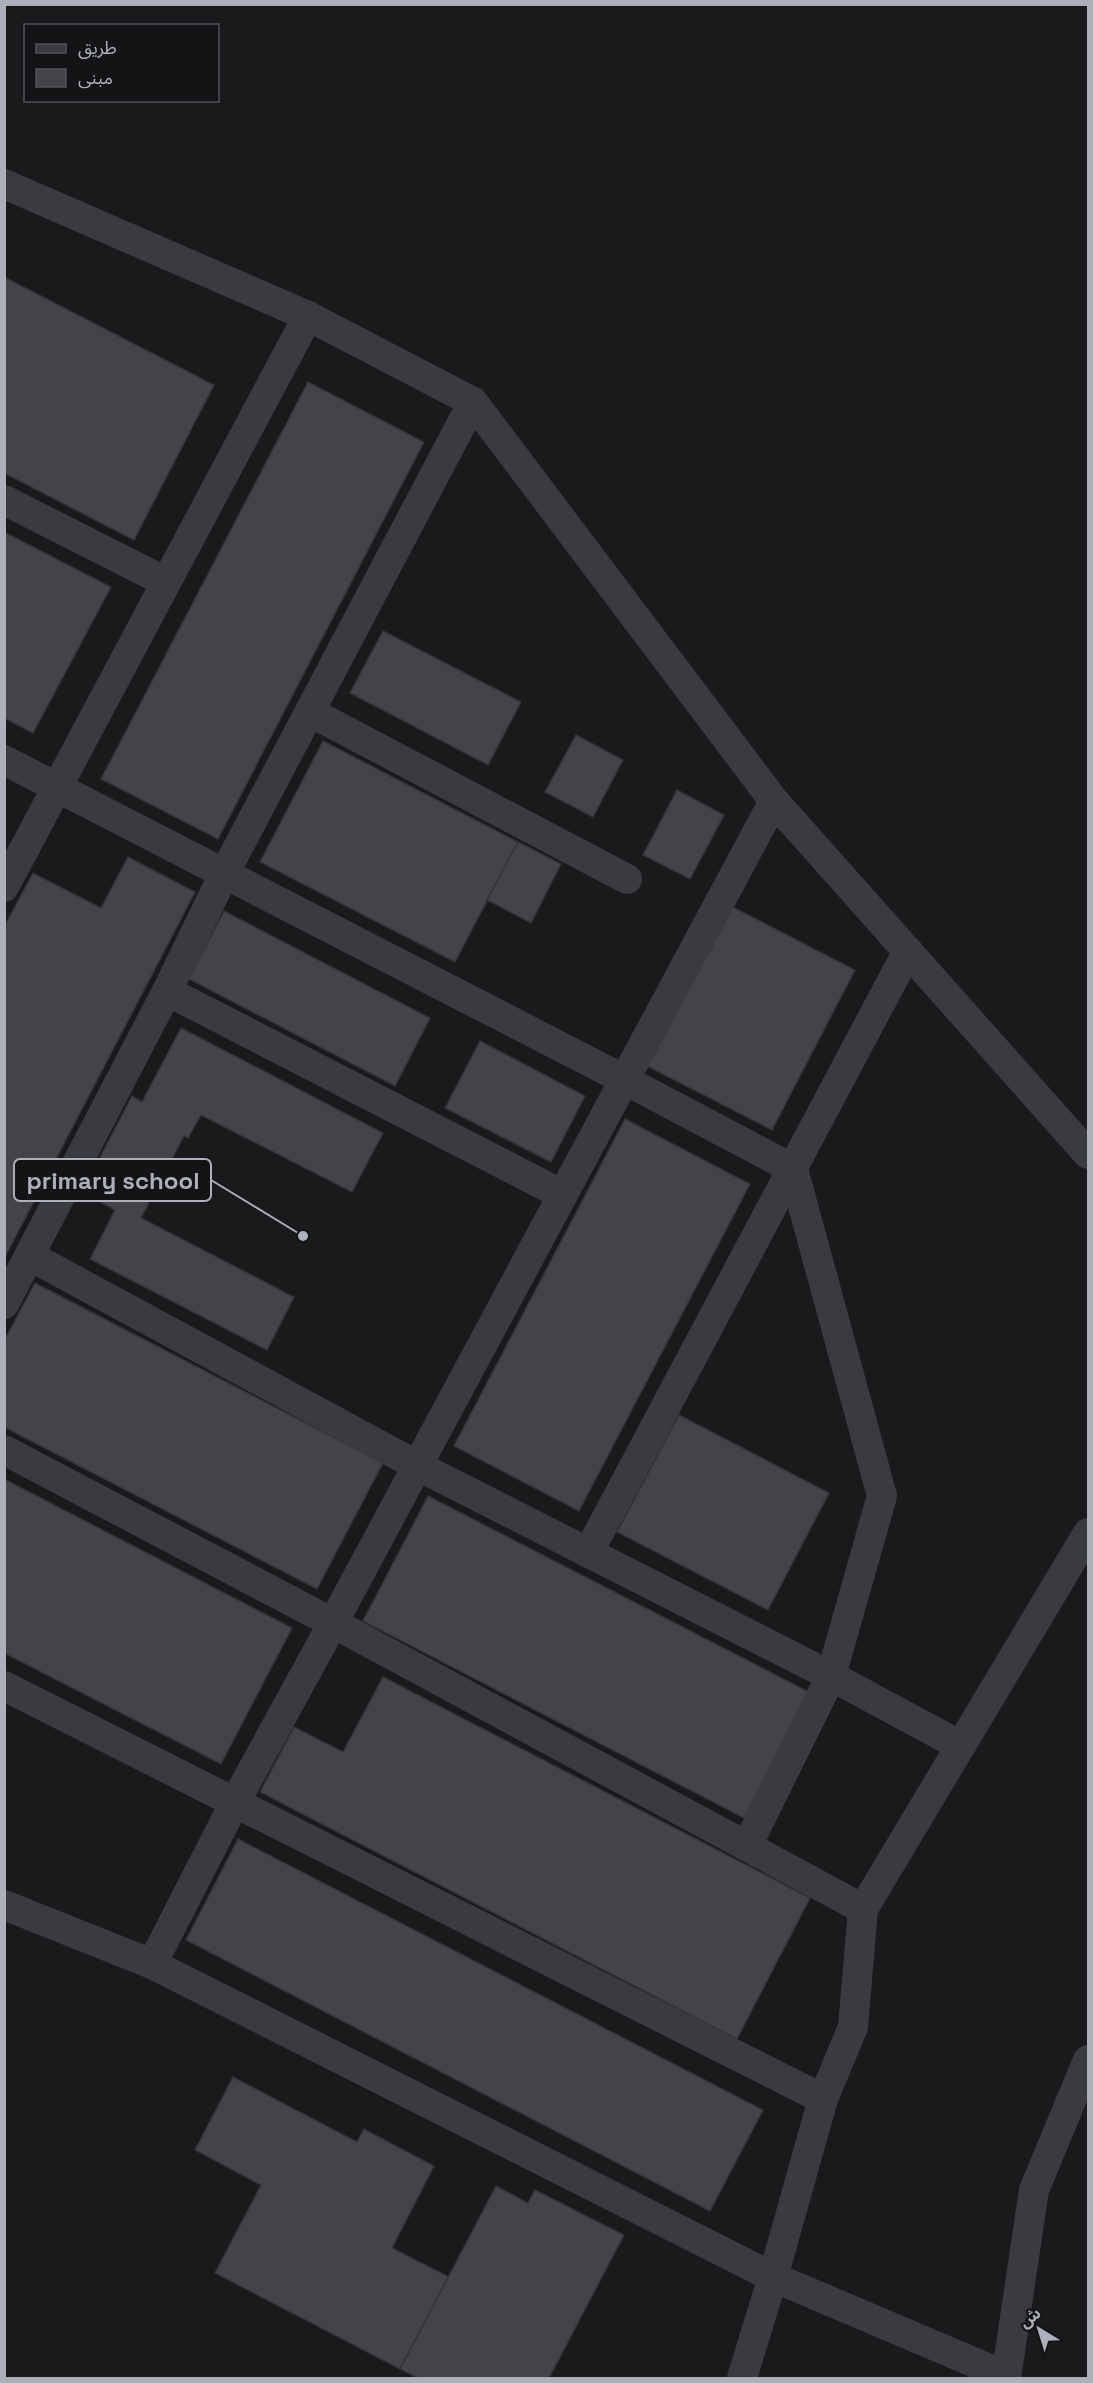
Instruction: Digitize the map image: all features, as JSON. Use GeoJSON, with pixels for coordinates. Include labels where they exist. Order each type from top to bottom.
{"type":"FeatureCollection","features":[{"type":"Feature","properties":{"kind":"street"},"geometry":{"type":"LineString","coordinates":[[4,184],[308,316],[473,402],[774,801],[1089,1154]]}},
{"type":"Feature","properties":{"kind":"street"},"geometry":{"type":"LineString","coordinates":[[4,886],[308,316]]}},
{"type":"Feature","properties":{"kind":"street"},"geometry":{"type":"LineString","coordinates":[[4,1304],[167,991],[224,874],[473,402]]}},
{"type":"Feature","properties":{"kind":"street"},"geometry":{"type":"LineString","coordinates":[[4,500],[166,582]]}},
{"type":"Feature","properties":{"kind":"street"},"geometry":{"type":"LineString","coordinates":[[310,712],[627,879]]}},
{"type":"Feature","properties":{"kind":"street"},"geometry":{"type":"LineString","coordinates":[[4,760],[793,1169],[882,1496],[831,1676],[747,1846]]}},
{"type":"Feature","properties":{"kind":"street"},"geometry":{"type":"LineString","coordinates":[[152,1964],[235,1802],[418,1466],[774,801]]}},
{"type":"Feature","properties":{"kind":"street"},"geometry":{"type":"LineString","coordinates":[[588,1553],[908,951]]}},
{"type":"Feature","properties":{"kind":"street"},"geometry":{"type":"LineString","coordinates":[[167,991],[563,1194]]}},
{"type":"Feature","properties":{"kind":"street"},"geometry":{"type":"LineString","coordinates":[[30,1256],[418,1466],[831,1676],[961,1746]]}},
{"type":"Feature","properties":{"kind":"street"},"geometry":{"type":"LineString","coordinates":[[4,1450],[333,1623],[863,1909]]}},
{"type":"Feature","properties":{"kind":"street"},"geometry":{"type":"LineString","coordinates":[[742,2379],[823,2099],[853,2027],[863,1909],[1089,1533]]}},
{"type":"Feature","properties":{"kind":"street"},"geometry":{"type":"LineString","coordinates":[[4,1686],[823,2099]]}},
{"type":"Feature","properties":{"kind":"street"},"geometry":{"type":"LineString","coordinates":[[4,1905],[152,1964],[773,2277],[1006,2377],[1034,2190],[1089,2060]]}},
{"type":"Feature","properties":{"kind":"building"},"geometry":{"type":"Polygon","coordinates":[[[4,277],[214,385],[134,540],[4,473],[4,277]]]}},
{"type":"Feature","properties":{"kind":"building"},"geometry":{"type":"Polygon","coordinates":[[[308,382],[424,442],[218,839],[101,779],[308,382]]]}},
{"type":"Feature","properties":{"kind":"building"},"geometry":{"type":"Polygon","coordinates":[[[4,532],[111,587],[33,733],[4,718],[4,532]]]}},
{"type":"Feature","properties":{"kind":"building"},"geometry":{"type":"Polygon","coordinates":[[[383,631],[521,702],[488,765],[350,693],[383,631]]]}},
{"type":"Feature","properties":{"kind":"building"},"geometry":{"type":"Polygon","coordinates":[[[576,735],[623,760],[593,817],[545,792],[576,735]]]}},
{"type":"Feature","properties":{"kind":"building"},"geometry":{"type":"Polygon","coordinates":[[[323,741],[518,842],[455,962],[260,862],[323,741]]]}},
{"type":"Feature","properties":{"kind":"building"},"geometry":{"type":"Polygon","coordinates":[[[677,790],[724,815],[690,879],[643,855],[677,790]]]}},
{"type":"Feature","properties":{"kind":"building"},"geometry":{"type":"Polygon","coordinates":[[[518,842],[561,864],[531,923],[487,900],[518,842]]]}},
{"type":"Feature","properties":{"kind":"building"},"geometry":{"type":"Polygon","coordinates":[[[128,857],[195,892],[4,1259],[4,927],[33,873],[101,908],[128,857]]]}},
{"type":"Feature","properties":{"kind":"building"},"geometry":{"type":"Polygon","coordinates":[[[727,904],[855,970],[772,1130],[643,1064],[727,904]]]}},
{"type":"Feature","properties":{"kind":"building"},"geometry":{"type":"Polygon","coordinates":[[[224,911],[430,1018],[395,1086],[189,979],[224,911]]]}},
{"type":"Feature","properties":{"kind":"building"},"geometry":{"type":"Polygon","coordinates":[[[181,1028],[383,1133],[352,1192],[201,1115],[188,1138],[184,1136],[141,1218],[294,1297],[267,1350],[90,1259],[115,1210],[82,1192],[132,1096],[142,1102],[181,1028]]]}},
{"type":"Feature","properties":{"kind":"building"},"geometry":{"type":"Polygon","coordinates":[[[480,1041],[585,1096],[551,1162],[445,1108],[480,1041]]]}},
{"type":"Feature","properties":{"kind":"building"},"geometry":{"type":"Polygon","coordinates":[[[625,1119],[750,1184],[579,1511],[454,1446],[625,1119]]]}},
{"type":"Feature","properties":{"kind":"building"},"geometry":{"type":"Polygon","coordinates":[[[35,1283],[383,1463],[317,1589],[4,1427],[4,1341],[35,1283]]]}},
{"type":"Feature","properties":{"kind":"building"},"geometry":{"type":"Polygon","coordinates":[[[679,1415],[829,1493],[768,1610],[617,1532],[679,1415]]]}},
{"type":"Feature","properties":{"kind":"building"},"geometry":{"type":"Polygon","coordinates":[[[4,1479],[292,1628],[221,1764],[4,1653],[4,1479]]]}},
{"type":"Feature","properties":{"kind":"building"},"geometry":{"type":"Polygon","coordinates":[[[428,1496],[809,1692],[744,1818],[363,1621],[428,1496]]]}},
{"type":"Feature","properties":{"kind":"building"},"geometry":{"type":"Polygon","coordinates":[[[383,1677],[810,1898],[737,2039],[260,1792],[294,1727],[343,1752],[383,1677]]]}},
{"type":"Feature","properties":{"kind":"building"},"geometry":{"type":"Polygon","coordinates":[[[238,1839],[763,2110],[710,2211],[186,1940],[238,1839]]]}},
{"type":"Feature","properties":{"kind":"building"},"geometry":{"type":"Polygon","coordinates":[[[233,2077],[357,2142],[364,2129],[434,2166],[392,2248],[449,2277],[400,2369],[215,2273],[261,2185],[195,2150],[233,2077]]]}},
{"type":"Feature","properties":{"kind":"building"},"geometry":{"type":"Polygon","coordinates":[[[496,2186],[528,2203],[535,2190],[624,2235],[549,2378],[418,2378],[400,2369],[496,2186]]]}},
{"type":"Feature","properties":{"kind":"place","name":"primary school"},"geometry":{"type":"Point","coordinates":[303,1236]}}]}
